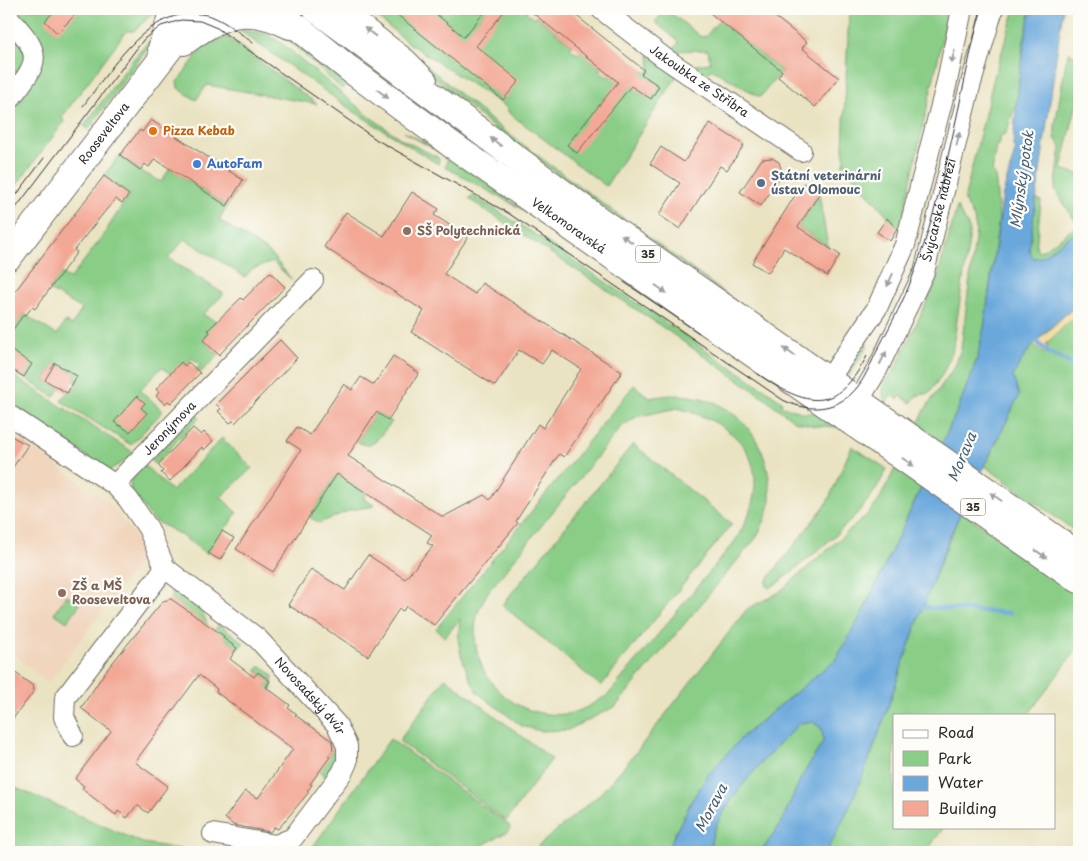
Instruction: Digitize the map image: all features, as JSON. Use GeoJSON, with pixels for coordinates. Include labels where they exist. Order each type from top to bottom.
{"type":"FeatureCollection","features":[{"type":"Feature","properties":{"kind":"main road"},"geometry":{"type":"LineString","coordinates":[[158,61],[173,9]]}},
{"type":"Feature","properties":{"kind":"main road","name":"Rooseveltova"},"geometry":{"type":"LineString","coordinates":[[9,257],[158,61],[200,9]]}},
{"type":"Feature","properties":{"kind":"main road","name":"Velkomoravská"},"geometry":{"type":"LineString","coordinates":[[275,9],[452,145],[823,388]]}},
{"type":"Feature","properties":{"kind":"main road","name":"Velkomoravská"},"geometry":{"type":"LineString","coordinates":[[316,9],[874,425]]}},
{"type":"Feature","properties":{"kind":"main road"},"geometry":{"type":"LineString","coordinates":[[158,61],[209,24],[234,14],[267,16],[294,28],[316,42]]}},
{"type":"Feature","properties":{"kind":"main road","name":"35"},"geometry":{"type":"LineString","coordinates":[[874,425],[1079,555]]}},
{"type":"Feature","properties":{"kind":"main road","name":"35"},"geometry":{"type":"LineString","coordinates":[[874,425],[1079,580]]}},
{"type":"Feature","properties":{"kind":"street"},"geometry":{"type":"LineString","coordinates":[[341,9],[407,60],[471,123]]}},
{"type":"Feature","properties":{"kind":"street","name":"Jakoubka ze Stříbra"},"geometry":{"type":"LineString","coordinates":[[601,9],[662,58],[801,151]]}},
{"type":"Feature","properties":{"kind":"street","name":"Švýcarské nábřeží"},"geometry":{"type":"LineString","coordinates":[[823,388],[876,308],[909,235],[946,86],[962,9]]}},
{"type":"Feature","properties":{"kind":"street","name":"Švýcarské nábřeží"},"geometry":{"type":"LineString","coordinates":[[851,408],[889,345],[926,266],[969,90],[993,9]]}},
{"type":"Feature","properties":{"kind":"street"},"geometry":{"type":"LineString","coordinates":[[9,100],[32,70],[34,63],[33,50],[16,26]]}},
{"type":"Feature","properties":{"kind":"street","name":"Jeronýmova"},"geometry":{"type":"LineString","coordinates":[[115,485],[313,280]]}},
{"type":"Feature","properties":{"kind":"street"},"geometry":{"type":"LineString","coordinates":[[9,415],[115,485]]}},
{"type":"Feature","properties":{"kind":"street","name":"Novosadský dvůr"},"geometry":{"type":"LineString","coordinates":[[115,485],[128,499],[148,528],[165,568],[258,639],[336,725],[347,746],[347,762],[342,773],[293,838],[276,845],[213,834]]}},
{"type":"Feature","properties":{"kind":"street"},"geometry":{"type":"LineString","coordinates":[[73,736],[64,717],[65,698],[165,568]]}},
{"type":"Feature","properties":{"kind":"shaded area","name":"ZŠ a MŠ Rooseveltova"},"geometry":{"type":"Polygon","coordinates":[[[9,435],[28,445],[108,502],[147,551],[48,683],[9,650],[9,435]]]}},
{"type":"Feature","properties":{"kind":"green space"},"geometry":{"type":"Polygon","coordinates":[[[11,9],[167,9],[150,16],[134,31],[126,31],[62,117],[64,122],[9,195],[9,112],[38,73],[11,9]]]}},
{"type":"Feature","properties":{"kind":"green space"},"geometry":{"type":"Polygon","coordinates":[[[376,9],[487,9],[478,20],[489,29],[506,9],[528,9],[526,12],[534,18],[536,16],[572,45],[570,48],[578,54],[581,51],[601,68],[599,71],[607,77],[609,75],[643,70],[647,74],[650,68],[649,55],[677,76],[606,186],[509,113],[506,107],[410,44],[373,14],[376,9]]]}},
{"type":"Feature","properties":{"kind":"green space"},"geometry":{"type":"Polygon","coordinates":[[[666,9],[701,37],[706,36],[719,20],[782,71],[760,97],[711,69],[705,77],[690,66],[710,63],[708,50],[672,51],[679,42],[655,22],[666,9]]]}},
{"type":"Feature","properties":{"kind":"green space"},"geometry":{"type":"Polygon","coordinates":[[[849,9],[949,9],[900,230],[842,164],[845,161],[843,148],[849,9]]]}},
{"type":"Feature","properties":{"kind":"green space"},"geometry":{"type":"Polygon","coordinates":[[[1015,9],[1031,9],[1023,45],[1017,101],[1006,133],[1001,136],[999,145],[996,145],[992,173],[995,174],[999,218],[984,328],[977,359],[958,409],[865,608],[836,659],[742,737],[692,800],[666,852],[531,852],[599,795],[634,755],[747,609],[778,593],[867,515],[878,502],[926,408],[955,366],[961,349],[976,231],[974,218],[964,200],[994,77],[1015,9]]]}},
{"type":"Feature","properties":{"kind":"green space"},"geometry":{"type":"Polygon","coordinates":[[[277,27],[345,85],[342,89],[284,37],[277,27]]]}},
{"type":"Feature","properties":{"kind":"green space"},"geometry":{"type":"Polygon","coordinates":[[[9,30],[24,46],[26,63],[9,87],[9,30]]]}},
{"type":"Feature","properties":{"kind":"green space"},"geometry":{"type":"Polygon","coordinates":[[[245,30],[265,34],[279,41],[370,117],[403,140],[437,157],[439,159],[438,164],[356,113],[240,31],[245,30]]]}},
{"type":"Feature","properties":{"kind":"green space"},"geometry":{"type":"Polygon","coordinates":[[[227,37],[317,104],[207,85],[196,100],[178,88],[177,82],[205,45],[227,37]]]}},
{"type":"Feature","properties":{"kind":"green space"},"geometry":{"type":"Polygon","coordinates":[[[151,39],[154,39],[88,130],[84,126],[133,59],[151,39]]]}},
{"type":"Feature","properties":{"kind":"green space"},"geometry":{"type":"Polygon","coordinates":[[[1070,52],[1079,60],[1079,94],[1061,169],[1079,174],[1079,230],[1041,257],[1033,258],[1030,253],[1029,238],[1037,198],[1041,201],[1036,248],[1040,251],[1078,225],[1055,190],[1061,147],[1055,138],[1055,126],[1066,61],[1070,52]]]}},
{"type":"Feature","properties":{"kind":"green space"},"geometry":{"type":"Polygon","coordinates":[[[417,58],[503,130],[810,356],[495,129],[414,60],[417,58]]]}},
{"type":"Feature","properties":{"kind":"green space"},"geometry":{"type":"Polygon","coordinates":[[[404,132],[443,152],[525,211],[445,167],[448,157],[404,132]]]}},
{"type":"Feature","properties":{"kind":"green space"},"geometry":{"type":"Polygon","coordinates":[[[120,155],[139,170],[161,182],[178,156],[172,170],[226,206],[243,180],[219,220],[270,253],[292,280],[273,262],[252,269],[245,277],[185,239],[168,258],[224,294],[203,315],[216,321],[203,340],[219,355],[200,373],[196,369],[200,365],[192,358],[185,366],[181,363],[170,374],[162,367],[140,390],[163,411],[131,445],[61,401],[69,390],[73,391],[78,383],[74,381],[77,376],[55,363],[45,380],[60,389],[54,397],[9,368],[9,335],[24,314],[57,335],[65,322],[72,325],[82,309],[49,290],[54,283],[33,267],[40,258],[70,279],[100,240],[129,195],[104,175],[120,155]]]}},
{"type":"Feature","properties":{"kind":"green space"},"geometry":{"type":"Polygon","coordinates":[[[819,194],[828,247],[798,227],[819,194]]]}},
{"type":"Feature","properties":{"kind":"green space"},"geometry":{"type":"Polygon","coordinates":[[[472,195],[530,231],[782,401],[781,404],[783,406],[804,413],[818,413],[843,427],[815,426],[794,421],[766,399],[655,322],[469,199],[472,195]]]}},
{"type":"Feature","properties":{"kind":"green space"},"geometry":{"type":"Polygon","coordinates":[[[957,207],[969,228],[969,240],[952,353],[942,375],[929,393],[916,396],[911,403],[901,396],[898,399],[892,395],[887,402],[883,397],[883,384],[894,371],[936,282],[957,207]]]}},
{"type":"Feature","properties":{"kind":"green space"},"geometry":{"type":"Polygon","coordinates":[[[1079,319],[1079,534],[985,466],[1019,395],[1013,377],[1020,361],[1033,345],[1041,349],[1044,354],[1045,349],[1054,336],[1070,321],[1075,323],[1079,319]]]}},
{"type":"Feature","properties":{"kind":"green space"},"geometry":{"type":"Polygon","coordinates":[[[864,344],[868,345],[849,377],[849,366],[864,344]]]}},
{"type":"Feature","properties":{"kind":"green space"},"geometry":{"type":"Polygon","coordinates":[[[9,373],[136,454],[108,471],[9,403],[9,373]]]}},
{"type":"Feature","properties":{"kind":"green space"},"geometry":{"type":"Polygon","coordinates":[[[634,385],[650,398],[675,395],[698,397],[718,405],[736,416],[751,432],[762,451],[768,474],[770,504],[761,529],[756,538],[616,706],[568,730],[540,731],[522,726],[478,693],[469,677],[461,655],[458,638],[460,619],[445,637],[436,629],[634,385]],[[677,408],[636,417],[621,427],[488,592],[476,621],[475,640],[479,659],[487,675],[498,690],[512,701],[528,709],[546,714],[566,714],[583,709],[608,695],[735,541],[748,517],[754,495],[755,474],[750,457],[739,441],[723,427],[702,416],[677,408]]]}},
{"type":"Feature","properties":{"kind":"green space"},"geometry":{"type":"Polygon","coordinates":[[[376,412],[392,422],[374,443],[366,445],[357,442],[376,412]]]}},
{"type":"Feature","properties":{"kind":"green space"},"geometry":{"type":"Polygon","coordinates":[[[195,413],[199,418],[155,464],[150,460],[195,413]]]}},
{"type":"Feature","properties":{"kind":"green space"},"geometry":{"type":"Polygon","coordinates":[[[222,438],[252,468],[221,497],[237,513],[207,554],[179,534],[152,519],[131,490],[130,482],[144,465],[172,491],[222,438]]]}},
{"type":"Feature","properties":{"kind":"green space"},"geometry":{"type":"Polygon","coordinates":[[[633,444],[732,524],[601,686],[502,605],[633,444]]]}},
{"type":"Feature","properties":{"kind":"green space"},"geometry":{"type":"Polygon","coordinates":[[[852,446],[887,469],[877,487],[866,503],[839,532],[778,583],[768,588],[766,586],[767,580],[827,503],[852,446]]]}},
{"type":"Feature","properties":{"kind":"green space"},"geometry":{"type":"Polygon","coordinates":[[[337,474],[367,492],[364,499],[375,506],[350,510],[320,523],[309,517],[337,474]]]}},
{"type":"Feature","properties":{"kind":"green space"},"geometry":{"type":"Polygon","coordinates":[[[961,511],[1079,594],[1079,646],[1029,714],[893,714],[893,828],[943,828],[926,852],[826,852],[872,753],[920,614],[961,511]]]}},
{"type":"Feature","properties":{"kind":"green space"},"geometry":{"type":"Polygon","coordinates":[[[171,591],[175,591],[202,611],[208,626],[171,599],[171,591]]]}},
{"type":"Feature","properties":{"kind":"green space"},"geometry":{"type":"Polygon","coordinates":[[[67,595],[80,604],[67,622],[54,613],[67,595]]]}},
{"type":"Feature","properties":{"kind":"green space"},"geometry":{"type":"Polygon","coordinates":[[[219,624],[244,643],[236,651],[237,648],[215,630],[219,624]]]}},
{"type":"Feature","properties":{"kind":"green space"},"geometry":{"type":"Polygon","coordinates":[[[259,667],[263,667],[273,676],[271,695],[263,691],[270,681],[256,670],[259,667]]]}},
{"type":"Feature","properties":{"kind":"green space"},"geometry":{"type":"Polygon","coordinates":[[[445,678],[552,759],[506,821],[399,741],[445,678]]]}},
{"type":"Feature","properties":{"kind":"green space"},"geometry":{"type":"Polygon","coordinates":[[[813,722],[822,729],[823,742],[801,778],[780,825],[761,852],[709,852],[716,826],[743,784],[800,723],[813,722]]]}},
{"type":"Feature","properties":{"kind":"green space"},"geometry":{"type":"Polygon","coordinates":[[[390,739],[509,825],[510,830],[471,852],[309,852],[390,739]]]}},
{"type":"Feature","properties":{"kind":"green space"},"geometry":{"type":"Polygon","coordinates":[[[336,749],[334,764],[325,776],[318,771],[333,750],[336,749]]]}},
{"type":"Feature","properties":{"kind":"green space"},"geometry":{"type":"Polygon","coordinates":[[[9,785],[143,843],[200,852],[9,852],[9,785]]]}},
{"type":"Feature","properties":{"kind":"sand"},"geometry":{"type":"Polygon","coordinates":[[[1079,304],[1079,319],[1075,323],[1070,321],[1046,344],[1048,349],[1044,354],[1033,345],[1066,314],[1079,304]]]}},
{"type":"Feature","properties":{"kind":"water"},"geometry":{"type":"Polygon","coordinates":[[[1031,9],[1063,9],[1029,250],[1033,258],[1041,257],[1079,230],[1079,304],[1041,336],[1025,356],[1013,377],[1019,395],[949,538],[867,765],[855,795],[826,852],[761,852],[780,825],[801,778],[823,742],[822,729],[813,722],[800,723],[743,784],[716,826],[709,852],[666,852],[692,800],[708,775],[742,737],[836,659],[865,608],[958,409],[977,359],[984,328],[1003,194],[1016,148],[1013,147],[1017,95],[1031,9]]]}},
{"type":"Feature","properties":{"kind":"building"},"geometry":{"type":"Polygon","coordinates":[[[56,9],[81,9],[57,33],[45,21],[56,9]]]}},
{"type":"Feature","properties":{"kind":"building"},"geometry":{"type":"Polygon","coordinates":[[[390,9],[430,9],[464,37],[487,9],[506,9],[476,46],[519,81],[503,100],[390,9]]]}},
{"type":"Feature","properties":{"kind":"building"},"geometry":{"type":"Polygon","coordinates":[[[528,9],[568,9],[644,70],[641,74],[659,86],[651,99],[631,86],[577,153],[567,145],[618,82],[528,9]]]}},
{"type":"Feature","properties":{"kind":"building"},"geometry":{"type":"Polygon","coordinates":[[[705,9],[765,9],[807,42],[802,48],[839,78],[815,107],[778,77],[782,71],[705,9]]]}},
{"type":"Feature","properties":{"kind":"building","name":"AutoFam"},"geometry":{"type":"Polygon","coordinates":[[[151,120],[243,180],[227,206],[155,159],[149,167],[145,164],[140,170],[120,155],[140,130],[142,132],[151,120]]]}},
{"type":"Feature","properties":{"kind":"building"},"geometry":{"type":"Polygon","coordinates":[[[710,123],[744,145],[727,170],[720,166],[680,229],[659,215],[680,183],[650,164],[661,147],[684,162],[710,123]]]}},
{"type":"Feature","properties":{"kind":"building"},"geometry":{"type":"Polygon","coordinates":[[[772,158],[779,162],[781,169],[784,171],[761,206],[740,192],[762,159],[772,158]]]}},
{"type":"Feature","properties":{"kind":"building"},"geometry":{"type":"Polygon","coordinates":[[[104,176],[129,195],[122,203],[116,199],[106,210],[74,250],[77,252],[35,309],[32,307],[26,315],[24,314],[9,335],[9,299],[104,176]]]}},
{"type":"Feature","properties":{"kind":"building"},"geometry":{"type":"Polygon","coordinates":[[[803,183],[819,194],[798,227],[840,255],[827,276],[784,248],[768,273],[752,263],[803,183]]]}},
{"type":"Feature","properties":{"kind":"building"},"geometry":{"type":"Polygon","coordinates":[[[412,192],[439,209],[434,215],[468,237],[444,274],[475,294],[482,283],[622,372],[564,457],[559,454],[516,521],[518,523],[434,625],[406,606],[403,611],[399,609],[368,656],[288,605],[311,569],[345,590],[368,555],[405,579],[433,546],[427,543],[432,535],[337,474],[273,572],[236,549],[301,450],[287,441],[297,427],[310,435],[344,384],[352,390],[361,377],[374,385],[393,356],[419,373],[388,420],[376,412],[348,456],[443,517],[484,495],[490,500],[538,424],[543,428],[581,369],[552,350],[542,364],[519,350],[495,386],[411,332],[424,311],[324,247],[346,212],[384,236],[412,192]]]}},
{"type":"Feature","properties":{"kind":"building"},"geometry":{"type":"Polygon","coordinates":[[[887,218],[897,229],[890,241],[877,232],[887,218]]]}},
{"type":"Feature","properties":{"kind":"building"},"geometry":{"type":"Polygon","coordinates":[[[270,272],[285,287],[219,355],[203,340],[210,332],[208,330],[241,298],[243,300],[270,272]]]}},
{"type":"Feature","properties":{"kind":"building"},"geometry":{"type":"Polygon","coordinates":[[[280,340],[297,358],[235,423],[233,421],[230,423],[218,411],[221,409],[216,404],[280,340]]]}},
{"type":"Feature","properties":{"kind":"building"},"geometry":{"type":"Polygon","coordinates":[[[9,349],[32,364],[24,377],[9,368],[9,349]]]}},
{"type":"Feature","properties":{"kind":"building"},"geometry":{"type":"Polygon","coordinates":[[[181,362],[185,366],[188,362],[200,373],[171,403],[168,401],[165,404],[156,396],[159,392],[156,389],[181,362]]]}},
{"type":"Feature","properties":{"kind":"building"},"geometry":{"type":"Polygon","coordinates":[[[55,363],[77,376],[67,393],[45,380],[55,363]]]}},
{"type":"Feature","properties":{"kind":"building"},"geometry":{"type":"Polygon","coordinates":[[[137,396],[145,403],[141,408],[147,413],[130,432],[114,422],[137,396]]]}},
{"type":"Feature","properties":{"kind":"building"},"geometry":{"type":"Polygon","coordinates":[[[193,428],[201,435],[204,432],[213,441],[204,450],[202,447],[170,481],[161,473],[163,471],[158,465],[193,428]]]}},
{"type":"Feature","properties":{"kind":"building"},"geometry":{"type":"Polygon","coordinates":[[[9,435],[28,445],[9,473],[9,435]]]}},
{"type":"Feature","properties":{"kind":"building"},"geometry":{"type":"Polygon","coordinates":[[[222,531],[234,538],[220,560],[208,553],[222,531]]]}},
{"type":"Feature","properties":{"kind":"building"},"geometry":{"type":"Polygon","coordinates":[[[171,599],[224,636],[223,638],[237,648],[230,659],[254,677],[258,672],[270,681],[266,687],[290,705],[288,708],[297,714],[295,715],[332,741],[333,750],[328,756],[330,757],[310,784],[312,785],[307,791],[309,792],[278,829],[274,827],[270,832],[233,825],[225,818],[245,791],[258,798],[293,749],[216,692],[217,689],[199,675],[135,762],[168,786],[148,813],[137,805],[127,818],[118,811],[116,815],[82,789],[84,786],[75,779],[111,731],[81,708],[105,672],[163,601],[171,599]]]}},
{"type":"Feature","properties":{"kind":"building"},"geometry":{"type":"Polygon","coordinates":[[[9,668],[33,686],[34,691],[9,724],[9,668]]]}},
{"type":"Feature","properties":{"kind":"waterway"},"geometry":{"type":"LineString","coordinates":[[1033,338],[1048,352],[1079,368]]}},
{"type":"Feature","properties":{"kind":"waterway"},"geometry":{"type":"LineString","coordinates":[[923,607],[1009,613]]}},
{"type":"Feature","properties":{"kind":"tram line"},"geometry":{"type":"LineString","coordinates":[[9,217],[144,39],[161,26],[181,20],[200,21],[217,28],[377,140],[508,213],[783,400],[809,408],[826,407],[842,401],[859,385],[905,296],[924,246],[943,179],[981,9]]}},
{"type":"Feature","properties":{"kind":"tram line"},"geometry":{"type":"LineString","coordinates":[[83,106],[107,73],[136,40],[152,27],[170,18],[190,14],[211,16],[217,18],[253,43]]}},
{"type":"Feature","properties":{"kind":"tram line"},"geometry":{"type":"LineString","coordinates":[[9,205],[44,158]]}},
{"type":"Feature","properties":{"kind":"tram line"},"geometry":{"type":"LineString","coordinates":[[624,282],[699,333]]}},
{"type":"Feature","properties":{"kind":"tram line"},"geometry":{"type":"LineString","coordinates":[[758,374],[792,394],[806,399],[820,400],[832,396],[844,388],[867,356]]}},
{"type":"Feature","properties":{"kind":"place","name":"Pizza Kebab"},"geometry":{"type":"Point","coordinates":[153,131]}},
{"type":"Feature","properties":{"kind":"place","name":"AutoFam"},"geometry":{"type":"Point","coordinates":[197,164]}},
{"type":"Feature","properties":{"kind":"place","name":"Státní veterinární ústav Olomouc"},"geometry":{"type":"Point","coordinates":[761,183]}},
{"type":"Feature","properties":{"kind":"place","name":"SŠ Polytechnická"},"geometry":{"type":"Point","coordinates":[407,231]}},
{"type":"Feature","properties":{"kind":"place","name":"ZŠ a MŠ Rooseveltova"},"geometry":{"type":"Point","coordinates":[62,593]}},
{"type":"Feature","properties":{"kind":"water label","name":"Mlýnský potok"},"geometry":{"type":"Point","coordinates":[1022,179]}},
{"type":"Feature","properties":{"kind":"water label","name":"Morava"},"geometry":{"type":"Point","coordinates":[962,457]}},
{"type":"Feature","properties":{"kind":"water label","name":"Morava"},"geometry":{"type":"Point","coordinates":[711,808]}}]}
